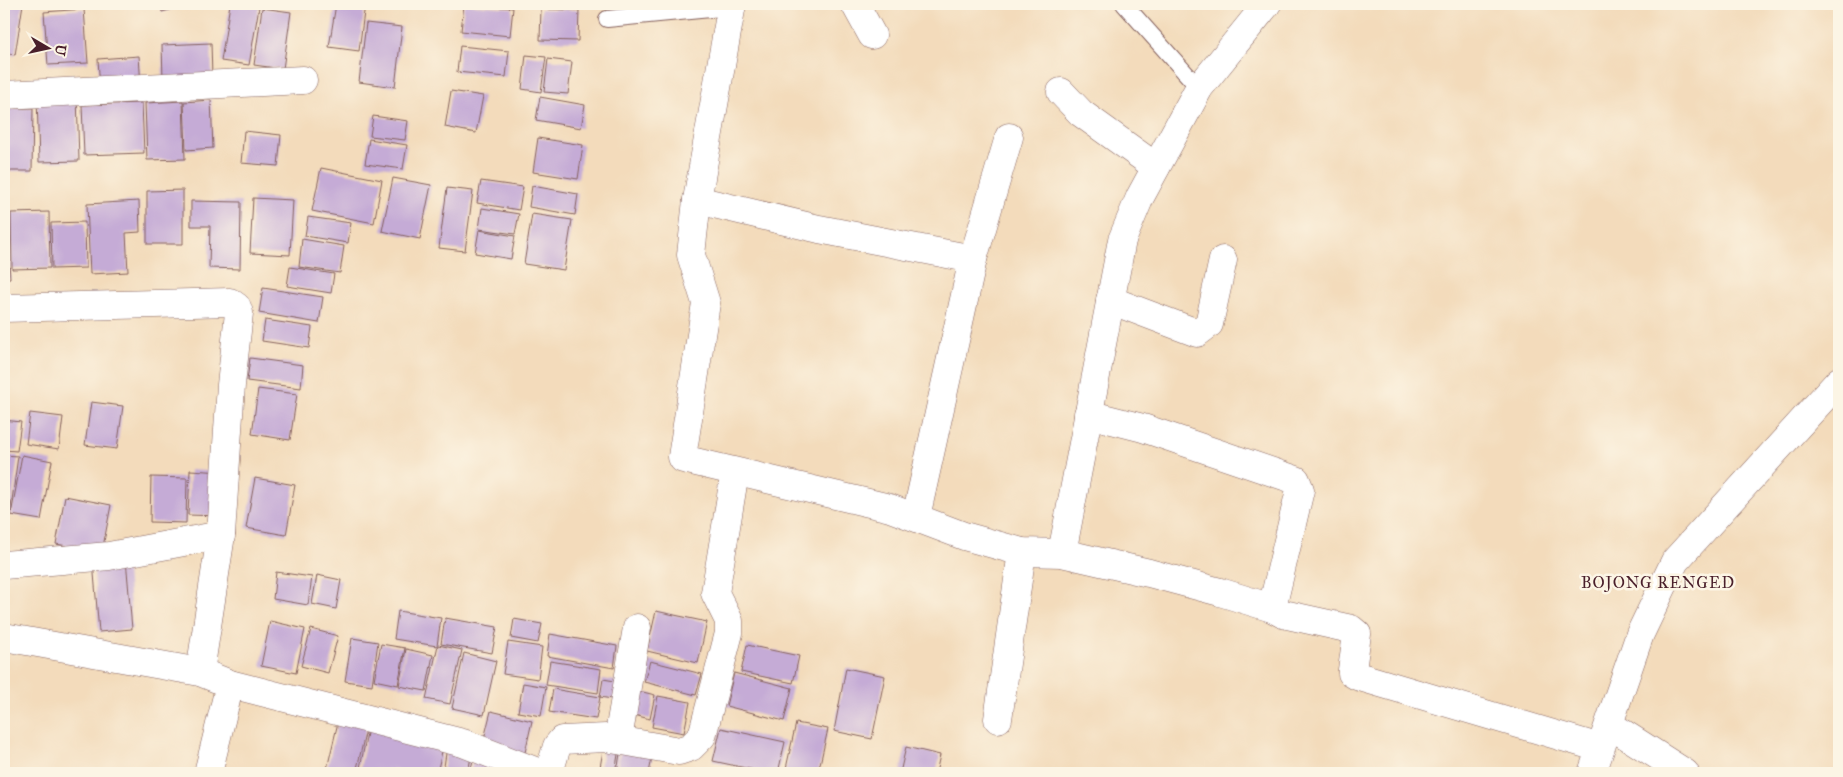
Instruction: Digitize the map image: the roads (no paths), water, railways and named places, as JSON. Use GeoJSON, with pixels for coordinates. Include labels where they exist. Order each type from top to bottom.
{"type":"FeatureCollection","features":[{"type":"Feature","properties":{"kind":"street"},"geometry":{"type":"LineString","coordinates":[[855,4],[872,35]]}},
{"type":"Feature","properties":{"kind":"street"},"geometry":{"type":"LineString","coordinates":[[1062,553],[1122,240],[1140,197],[1199,88],[1267,4]]}},
{"type":"Feature","properties":{"kind":"street"},"geometry":{"type":"LineString","coordinates":[[732,6],[697,200],[691,255],[706,303],[682,457],[686,461],[890,508],[916,517],[930,525],[1022,552],[1062,553],[1149,573],[1272,608],[1284,614],[1343,626],[1357,634],[1358,639],[1352,673],[1357,676],[1685,773]]}},
{"type":"Feature","properties":{"kind":"street"},"geometry":{"type":"LineString","coordinates":[[4,95],[303,80]]}},
{"type":"Feature","properties":{"kind":"street"},"geometry":{"type":"LineString","coordinates":[[1061,92],[1081,113],[1156,167]]}},
{"type":"Feature","properties":{"kind":"street"},"geometry":{"type":"LineString","coordinates":[[916,517],[973,258],[1009,137]]}},
{"type":"Feature","properties":{"kind":"street"},"geometry":{"type":"LineString","coordinates":[[697,200],[819,229],[973,258]]}},
{"type":"Feature","properties":{"kind":"street"},"geometry":{"type":"LineString","coordinates":[[1110,300],[1197,333],[1209,324],[1223,260]]}},
{"type":"Feature","properties":{"kind":"street"},"geometry":{"type":"LineString","coordinates":[[4,308],[230,302],[237,307],[239,313],[231,385],[221,535],[200,672]]}},
{"type":"Feature","properties":{"kind":"street"},"geometry":{"type":"LineString","coordinates":[[1601,749],[1640,634],[1675,561],[1839,382]]}},
{"type":"Feature","properties":{"kind":"street"},"geometry":{"type":"LineString","coordinates":[[1088,414],[1144,428],[1296,480],[1300,490],[1272,608]]}},
{"type":"Feature","properties":{"kind":"street"},"geometry":{"type":"LineString","coordinates":[[549,773],[557,746],[562,740],[618,739],[679,751],[692,747],[702,736],[729,633],[729,621],[715,594],[734,472]]}},
{"type":"Feature","properties":{"kind":"street"},"geometry":{"type":"LineString","coordinates":[[4,565],[109,556],[221,535]]}},
{"type":"Feature","properties":{"kind":"street"},"geometry":{"type":"LineString","coordinates":[[998,719],[1022,552]]}},
{"type":"Feature","properties":{"kind":"street"},"geometry":{"type":"LineString","coordinates":[[618,739],[637,628]]}},
{"type":"Feature","properties":{"kind":"street"},"geometry":{"type":"LineString","coordinates":[[4,638],[200,672],[230,684],[463,743],[540,773]]}},
{"type":"Feature","properties":{"kind":"street"},"geometry":{"type":"LineString","coordinates":[[208,773],[230,684]]}},
{"type":"Feature","properties":{"kind":"lane"},"geometry":{"type":"LineString","coordinates":[[1124,4],[1199,88]]}},
{"type":"Feature","properties":{"kind":"lane"},"geometry":{"type":"LineString","coordinates":[[607,19],[732,6]]}},
{"type":"Feature","properties":{"kind":"district","name":"BOJONG RENGED"},"geometry":{"type":"Point","coordinates":[1658,582]}}]}
